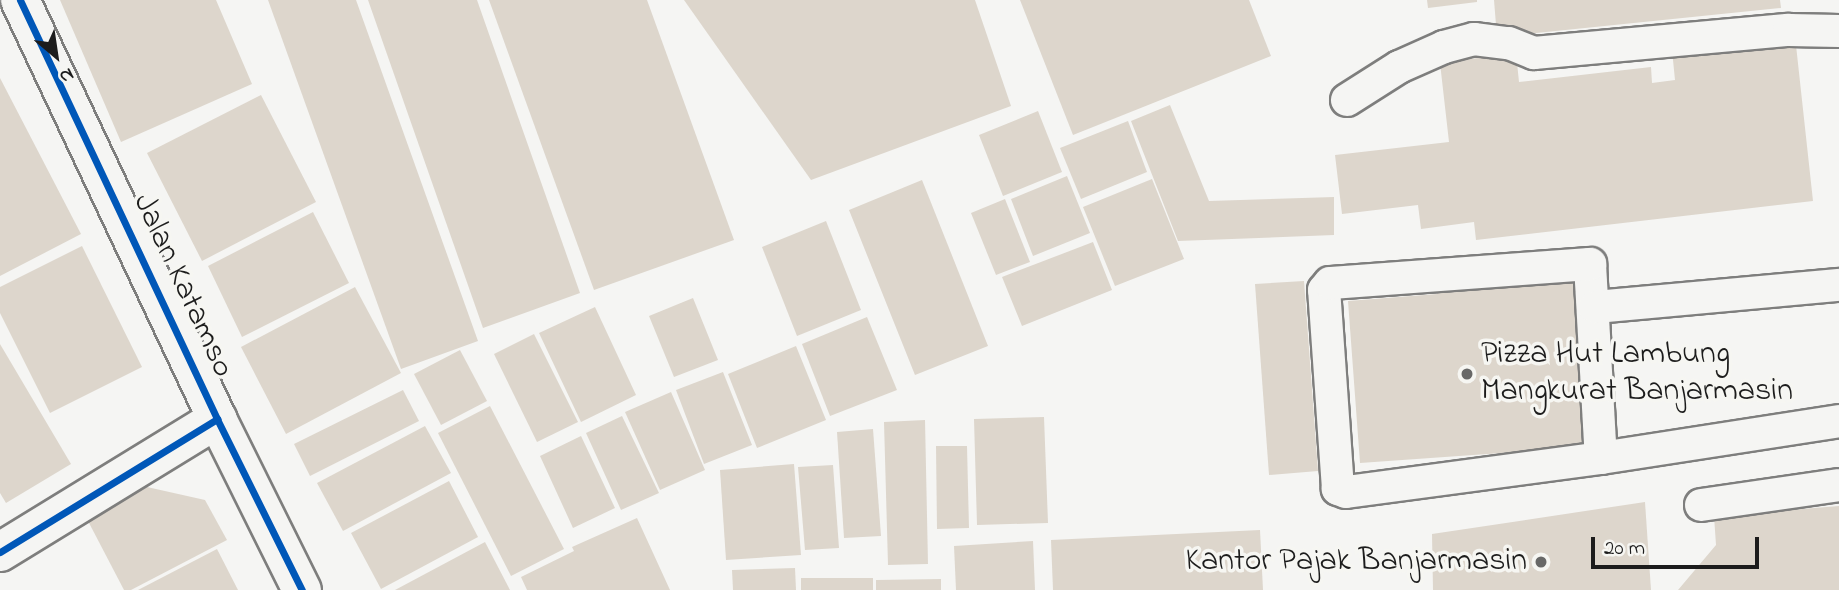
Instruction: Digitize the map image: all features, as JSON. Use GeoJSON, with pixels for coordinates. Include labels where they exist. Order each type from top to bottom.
{"type":"FeatureCollection","features":[{"type":"Feature","properties":{"kind":"street","name":"Jalan Katamso"},"geometry":{"type":"LineString","coordinates":[[20,0],[217,419],[302,590]]}},
{"type":"Feature","properties":{"kind":"street"},"geometry":{"type":"LineString","coordinates":[[0,552],[217,419]]}},
{"type":"Feature","properties":{"kind":"lane"},"geometry":{"type":"LineString","coordinates":[[1347,100],[1399,67],[1444,47],[1474,39],[1509,43],[1534,53],[1789,30],[1839,32]]}},
{"type":"Feature","properties":{"kind":"lane"},"geometry":{"type":"LineString","coordinates":[[1601,458],[1595,307],[1590,264],[1330,283],[1324,290],[1338,489],[1346,492],[1601,458],[1839,421]]}},
{"type":"Feature","properties":{"kind":"lane"},"geometry":{"type":"LineString","coordinates":[[1595,307],[1839,285]]}},
{"type":"Feature","properties":{"kind":"lane"},"geometry":{"type":"LineString","coordinates":[[1701,505],[1839,485]]}},
{"type":"Feature","properties":{"kind":"building"},"geometry":{"type":"Polygon","coordinates":[[[60,0],[216,0],[252,84],[121,142],[60,0]]]}},
{"type":"Feature","properties":{"kind":"building"},"geometry":{"type":"Polygon","coordinates":[[[268,0],[356,0],[478,341],[401,369],[268,0]]]}},
{"type":"Feature","properties":{"kind":"building"},"geometry":{"type":"Polygon","coordinates":[[[368,0],[477,0],[580,293],[483,328],[368,0]]]}},
{"type":"Feature","properties":{"kind":"building"},"geometry":{"type":"Polygon","coordinates":[[[489,0],[647,0],[734,240],[594,290],[489,0]]]}},
{"type":"Feature","properties":{"kind":"building"},"geometry":{"type":"Polygon","coordinates":[[[684,0],[975,0],[1011,106],[811,180],[684,0]]]}},
{"type":"Feature","properties":{"kind":"building"},"geometry":{"type":"Polygon","coordinates":[[[1020,0],[1249,0],[1271,56],[1073,135],[1020,0]]]}},
{"type":"Feature","properties":{"kind":"building"},"geometry":{"type":"Polygon","coordinates":[[[1427,0],[1477,0],[1477,2],[1428,8],[1427,0]]]}},
{"type":"Feature","properties":{"kind":"building"},"geometry":{"type":"Polygon","coordinates":[[[1494,0],[1780,0],[1781,8],[1497,37],[1494,0]]]}},
{"type":"Feature","properties":{"kind":"building"},"geometry":{"type":"Polygon","coordinates":[[[1795,36],[1813,201],[1476,240],[1474,222],[1421,229],[1418,205],[1342,214],[1335,155],[1449,142],[1440,63],[1516,53],[1519,82],[1651,67],[1652,83],[1675,80],[1672,50],[1795,36]]]}},
{"type":"Feature","properties":{"kind":"building"},"geometry":{"type":"Polygon","coordinates":[[[0,78],[81,234],[0,276],[0,78]]]}},
{"type":"Feature","properties":{"kind":"building"},"geometry":{"type":"Polygon","coordinates":[[[261,95],[316,202],[202,261],[147,153],[261,95]]]}},
{"type":"Feature","properties":{"kind":"building"},"geometry":{"type":"Polygon","coordinates":[[[1170,105],[1209,201],[1334,197],[1334,235],[1178,241],[1131,121],[1170,105]]]}},
{"type":"Feature","properties":{"kind":"building"},"geometry":{"type":"Polygon","coordinates":[[[1038,111],[1062,172],[1003,196],[979,135],[1038,111]]]}},
{"type":"Feature","properties":{"kind":"building"},"geometry":{"type":"Polygon","coordinates":[[[1128,121],[1147,172],[1081,199],[1060,148],[1128,121]]]}},
{"type":"Feature","properties":{"kind":"building"},"geometry":{"type":"Polygon","coordinates":[[[1067,176],[1090,233],[1033,256],[1011,199],[1067,176]]]}},
{"type":"Feature","properties":{"kind":"building"},"geometry":{"type":"Polygon","coordinates":[[[1152,179],[1184,259],[1115,286],[1083,207],[1152,179]]]}},
{"type":"Feature","properties":{"kind":"building"},"geometry":{"type":"Polygon","coordinates":[[[922,180],[988,346],[915,375],[849,210],[922,180]]]}},
{"type":"Feature","properties":{"kind":"building"},"geometry":{"type":"Polygon","coordinates":[[[1005,199],[1030,262],[996,275],[971,213],[1005,199]]]}},
{"type":"Feature","properties":{"kind":"building"},"geometry":{"type":"Polygon","coordinates":[[[313,212],[349,283],[242,337],[208,266],[313,212]]]}},
{"type":"Feature","properties":{"kind":"building"},"geometry":{"type":"Polygon","coordinates":[[[826,221],[861,310],[797,336],[762,247],[826,221]]]}},
{"type":"Feature","properties":{"kind":"building"},"geometry":{"type":"Polygon","coordinates":[[[1093,242],[1112,290],[1022,326],[1002,277],[1093,242]]]}},
{"type":"Feature","properties":{"kind":"building"},"geometry":{"type":"Polygon","coordinates":[[[82,246],[142,367],[50,413],[0,313],[0,287],[82,246]]]}},
{"type":"Feature","properties":{"kind":"building","name":"Pizza Hut Lambung Mangkurat Banjarmasin"},"geometry":{"type":"Polygon","coordinates":[[[1574,274],[1586,447],[1360,463],[1348,301],[1437,294],[1437,285],[1574,274]]]}},
{"type":"Feature","properties":{"kind":"building"},"geometry":{"type":"Polygon","coordinates":[[[1304,281],[1318,471],[1269,475],[1255,284],[1304,281]]]}},
{"type":"Feature","properties":{"kind":"building"},"geometry":{"type":"Polygon","coordinates":[[[355,287],[401,373],[286,434],[241,347],[355,287]]]}},
{"type":"Feature","properties":{"kind":"building"},"geometry":{"type":"Polygon","coordinates":[[[693,298],[718,360],[674,377],[649,316],[693,298]]]}},
{"type":"Feature","properties":{"kind":"building"},"geometry":{"type":"Polygon","coordinates":[[[595,307],[636,395],[581,422],[539,333],[595,307]]]}},
{"type":"Feature","properties":{"kind":"building"},"geometry":{"type":"Polygon","coordinates":[[[867,317],[897,390],[830,416],[802,344],[867,317]]]}},
{"type":"Feature","properties":{"kind":"building"},"geometry":{"type":"Polygon","coordinates":[[[534,334],[578,422],[537,442],[494,354],[534,334]]]}},
{"type":"Feature","properties":{"kind":"building"},"geometry":{"type":"Polygon","coordinates":[[[0,344],[71,464],[6,503],[0,493],[0,344]]]}},
{"type":"Feature","properties":{"kind":"building"},"geometry":{"type":"Polygon","coordinates":[[[796,346],[826,420],[757,448],[728,374],[796,346]]]}},
{"type":"Feature","properties":{"kind":"building"},"geometry":{"type":"Polygon","coordinates":[[[460,350],[487,401],[441,425],[414,374],[460,350]]]}},
{"type":"Feature","properties":{"kind":"building"},"geometry":{"type":"Polygon","coordinates":[[[723,372],[752,445],[704,464],[676,390],[723,372]]]}},
{"type":"Feature","properties":{"kind":"building"},"geometry":{"type":"Polygon","coordinates":[[[403,390],[419,421],[310,476],[294,444],[403,390]]]}},
{"type":"Feature","properties":{"kind":"building"},"geometry":{"type":"Polygon","coordinates":[[[671,392],[705,470],[660,490],[625,412],[671,392]]]}},
{"type":"Feature","properties":{"kind":"building"},"geometry":{"type":"Polygon","coordinates":[[[490,406],[564,549],[511,576],[438,433],[490,406]]]}},
{"type":"Feature","properties":{"kind":"building"},"geometry":{"type":"Polygon","coordinates":[[[622,416],[659,493],[621,510],[586,433],[622,416]]]}},
{"type":"Feature","properties":{"kind":"building"},"geometry":{"type":"Polygon","coordinates":[[[1044,417],[1048,523],[977,525],[974,419],[1044,417]]]}},
{"type":"Feature","properties":{"kind":"building"},"geometry":{"type":"Polygon","coordinates":[[[925,420],[928,564],[888,565],[884,422],[925,420]]]}},
{"type":"Feature","properties":{"kind":"building"},"geometry":{"type":"Polygon","coordinates":[[[425,426],[451,473],[343,531],[317,483],[425,426]]]}},
{"type":"Feature","properties":{"kind":"building"},"geometry":{"type":"Polygon","coordinates":[[[873,429],[881,536],[844,538],[837,432],[873,429]]]}},
{"type":"Feature","properties":{"kind":"building"},"geometry":{"type":"Polygon","coordinates":[[[581,436],[615,508],[573,528],[540,456],[581,436]]]}},
{"type":"Feature","properties":{"kind":"building"},"geometry":{"type":"Polygon","coordinates":[[[936,446],[967,446],[969,528],[937,529],[936,446]]]}},
{"type":"Feature","properties":{"kind":"building"},"geometry":{"type":"Polygon","coordinates":[[[794,464],[801,555],[726,560],[720,470],[794,464]]]}},
{"type":"Feature","properties":{"kind":"building"},"geometry":{"type":"Polygon","coordinates":[[[833,465],[839,548],[805,550],[798,467],[833,465]]]}},
{"type":"Feature","properties":{"kind":"building"},"geometry":{"type":"Polygon","coordinates":[[[449,481],[478,537],[381,589],[351,533],[449,481]]]}},
{"type":"Feature","properties":{"kind":"building"},"geometry":{"type":"Polygon","coordinates":[[[147,487],[205,500],[227,540],[131,590],[124,590],[88,521],[147,487]]]}},
{"type":"Feature","properties":{"kind":"building","name":"Kantor Pajak Banjarmasin"},"geometry":{"type":"Polygon","coordinates":[[[1645,502],[1651,590],[1433,590],[1432,534],[1645,502]]]}},
{"type":"Feature","properties":{"kind":"building"},"geometry":{"type":"Polygon","coordinates":[[[1839,506],[1839,590],[1678,590],[1716,545],[1714,516],[1839,506]]]}},
{"type":"Feature","properties":{"kind":"building"},"geometry":{"type":"Polygon","coordinates":[[[637,518],[670,590],[527,590],[521,577],[574,551],[572,547],[637,518]]]}},
{"type":"Feature","properties":{"kind":"building"},"geometry":{"type":"Polygon","coordinates":[[[1260,530],[1263,590],[1053,590],[1051,540],[1260,530]]]}},
{"type":"Feature","properties":{"kind":"building"},"geometry":{"type":"Polygon","coordinates":[[[1033,541],[1035,590],[956,590],[954,546],[1033,541]]]}},
{"type":"Feature","properties":{"kind":"building"},"geometry":{"type":"Polygon","coordinates":[[[485,542],[510,590],[395,590],[485,542]]]}},
{"type":"Feature","properties":{"kind":"building"},"geometry":{"type":"Polygon","coordinates":[[[217,549],[238,590],[138,590],[217,549]]]}},
{"type":"Feature","properties":{"kind":"building"},"geometry":{"type":"Polygon","coordinates":[[[795,568],[796,590],[733,590],[732,570],[795,568]]]}},
{"type":"Feature","properties":{"kind":"building"},"geometry":{"type":"Polygon","coordinates":[[[801,578],[873,578],[873,590],[801,590],[801,578]]]}},
{"type":"Feature","properties":{"kind":"building"},"geometry":{"type":"Polygon","coordinates":[[[941,579],[941,590],[876,590],[876,580],[941,579]]]}},
{"type":"Feature","properties":{"kind":"cycle path"},"geometry":{"type":"LineString","coordinates":[[20,0],[217,419],[302,590]]}},
{"type":"Feature","properties":{"kind":"cycle path"},"geometry":{"type":"LineString","coordinates":[[0,552],[217,419]]}},
{"type":"Feature","properties":{"kind":"place","name":"Pizza Hut Lambung Mangkurat Banjarmasin"},"geometry":{"type":"Point","coordinates":[1467,374]}},
{"type":"Feature","properties":{"kind":"place","name":"Kantor Pajak Banjarmasin"},"geometry":{"type":"Point","coordinates":[1541,562]}}]}
